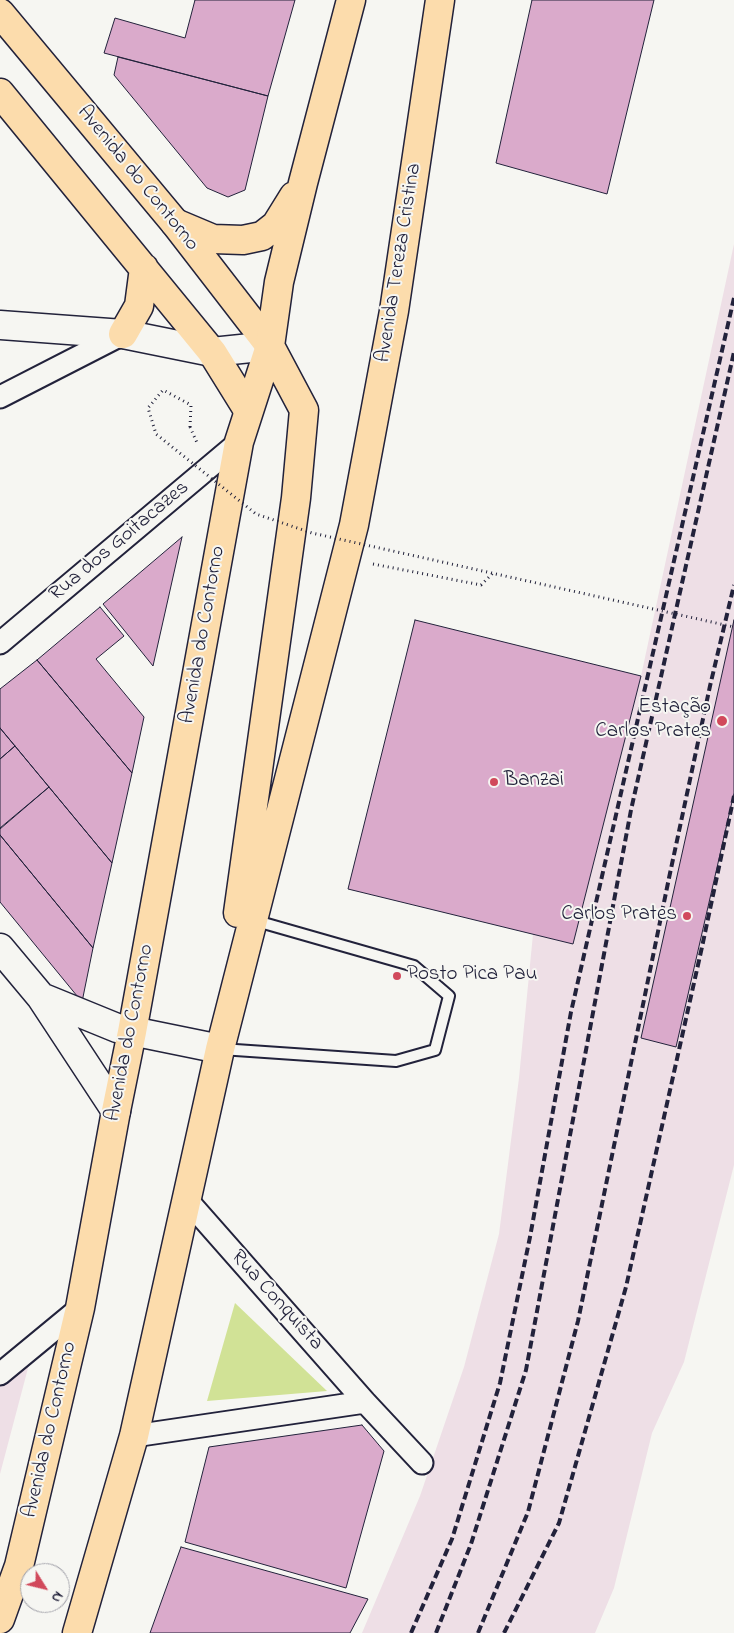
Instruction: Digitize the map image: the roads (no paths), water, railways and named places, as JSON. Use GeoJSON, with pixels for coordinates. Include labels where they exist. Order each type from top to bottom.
{"type":"FeatureCollection","features":[{"type":"Feature","properties":{"kind":"main road"},"geometry":{"type":"LineString","coordinates":[[239,442],[270,346],[280,282],[303,182],[352,0]]}},
{"type":"Feature","properties":{"kind":"main road","name":"Avenida Tereza Cristina"},"geometry":{"type":"LineString","coordinates":[[252,920],[354,525],[394,311],[440,0]]}},
{"type":"Feature","properties":{"kind":"main road","name":"Avenida do Contorno"},"geometry":{"type":"LineString","coordinates":[[0,14],[175,224],[270,346],[304,410],[295,507],[220,1049]]}},
{"type":"Feature","properties":{"kind":"main road"},"geometry":{"type":"LineString","coordinates":[[0,93],[212,352],[248,410]]}},
{"type":"Feature","properties":{"kind":"main road"},"geometry":{"type":"LineString","coordinates":[[175,224],[213,239],[243,240],[262,236],[276,225],[303,182]]}},
{"type":"Feature","properties":{"kind":"main road"},"geometry":{"type":"LineString","coordinates":[[123,334],[139,306],[144,268]]}},
{"type":"Feature","properties":{"kind":"main road","name":"Avenida do Contorno"},"geometry":{"type":"LineString","coordinates":[[0,1619],[19,1566],[80,1308],[239,442]]}},
{"type":"Feature","properties":{"kind":"main road"},"geometry":{"type":"LineString","coordinates":[[77,1633],[134,1436],[220,1049],[252,920]]}},
{"type":"Feature","properties":{"kind":"street"},"geometry":{"type":"LineString","coordinates":[[0,325],[123,334],[212,352],[270,346]]}},
{"type":"Feature","properties":{"kind":"street"},"geometry":{"type":"LineString","coordinates":[[0,397],[123,334]]}},
{"type":"Feature","properties":{"kind":"street","name":"Rua dos Goitacazes"},"geometry":{"type":"LineString","coordinates":[[0,643],[239,442]]}},
{"type":"Feature","properties":{"kind":"street"},"geometry":{"type":"LineString","coordinates":[[0,948],[41,998],[116,1111]]}},
{"type":"Feature","properties":{"kind":"street"},"geometry":{"type":"LineString","coordinates":[[41,998],[116,1028],[220,1049]]}},
{"type":"Feature","properties":{"kind":"street","name":"Rua Conquista"},"geometry":{"type":"LineString","coordinates":[[187,1200],[365,1402],[422,1463]]}},
{"type":"Feature","properties":{"kind":"street"},"geometry":{"type":"LineString","coordinates":[[0,1374],[80,1308]]}},
{"type":"Feature","properties":{"kind":"street"},"geometry":{"type":"LineString","coordinates":[[134,1436],[365,1402]]}},
{"type":"Feature","properties":{"kind":"lane"},"geometry":{"type":"LineString","coordinates":[[220,1049],[396,1060],[435,1050],[449,996],[414,966],[252,920]]}},
{"type":"Feature","properties":{"kind":"railway"},"geometry":{"type":"LineString","coordinates":[[411,1633],[452,1539],[500,1383],[530,1237],[571,1012],[734,298]]}},
{"type":"Feature","properties":{"kind":"railway"},"geometry":{"type":"LineString","coordinates":[[436,1633],[471,1544],[526,1370],[631,810],[734,352]]}},
{"type":"Feature","properties":{"kind":"railway"},"geometry":{"type":"LineString","coordinates":[[478,1633],[528,1512],[578,1321],[669,878],[710,686],[734,585]]}},
{"type":"Feature","properties":{"kind":"railway"},"geometry":{"type":"LineString","coordinates":[[504,1633],[559,1523],[626,1287],[734,796]]}},
{"type":"Feature","properties":{"kind":"place","name":"Estação Carlos Prates"},"geometry":{"type":"Point","coordinates":[722,721]}},
{"type":"Feature","properties":{"kind":"place","name":"Banzai"},"geometry":{"type":"Point","coordinates":[494,782]}},
{"type":"Feature","properties":{"kind":"place","name":"Carlos Prates"},"geometry":{"type":"Point","coordinates":[687,916]}},
{"type":"Feature","properties":{"kind":"place","name":"Posto Pica Pau"},"geometry":{"type":"Point","coordinates":[397,976]}}]}
